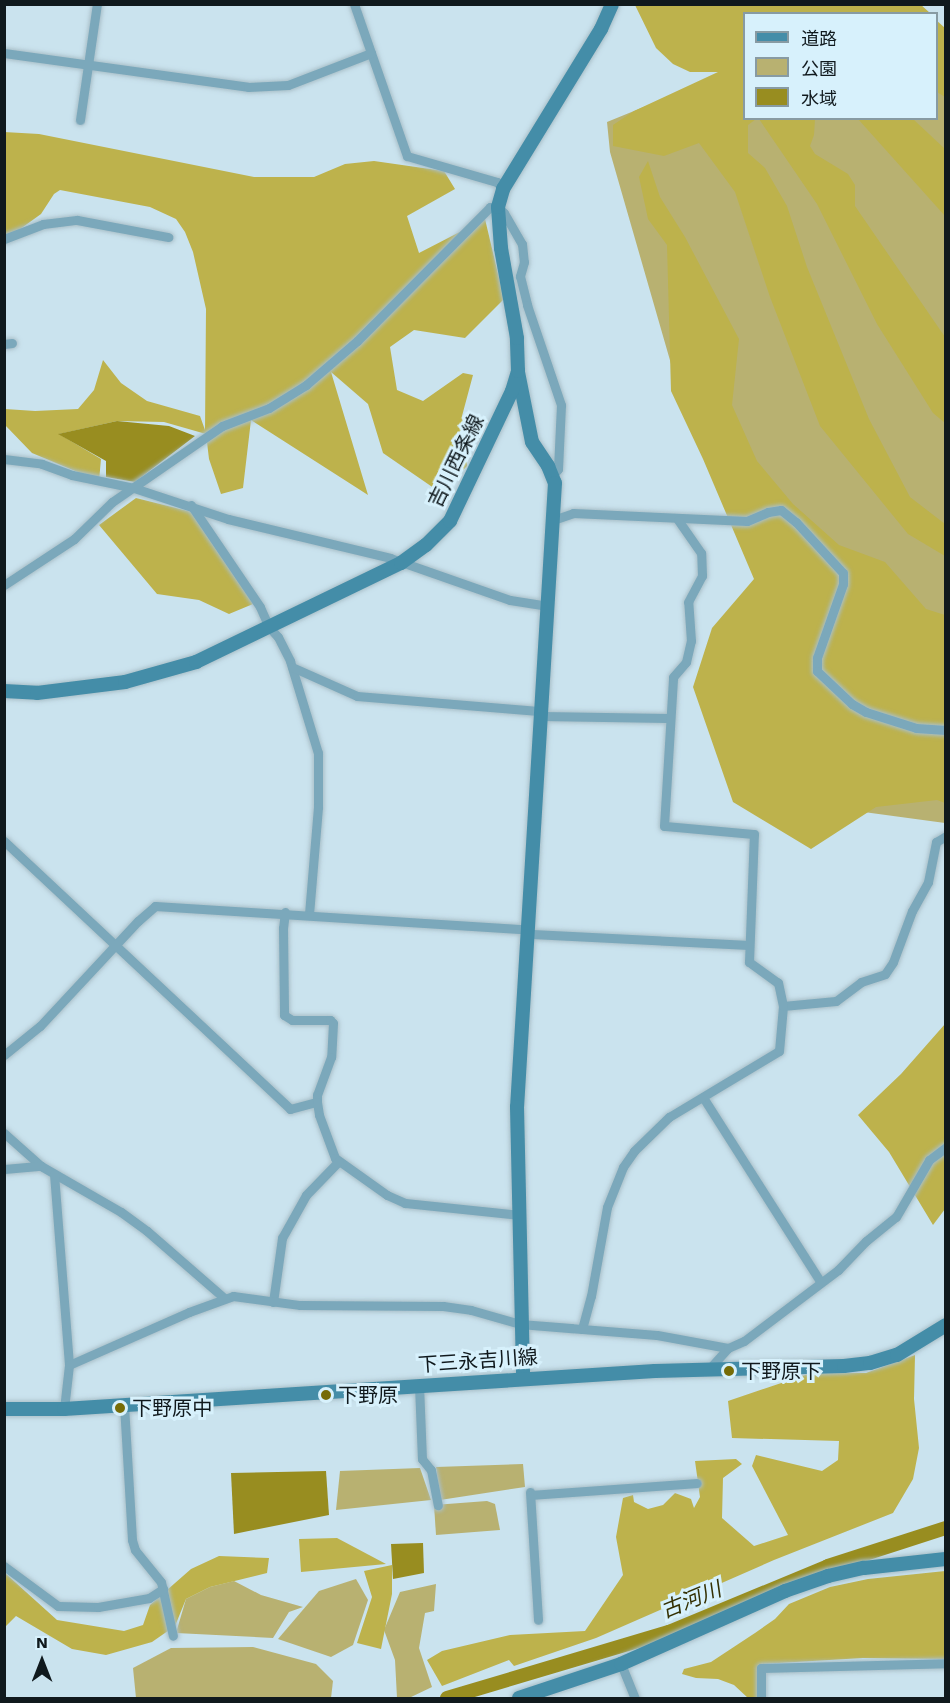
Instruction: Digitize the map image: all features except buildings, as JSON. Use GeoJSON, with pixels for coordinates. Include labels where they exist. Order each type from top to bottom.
{"type":"FeatureCollection","features":[{"type":"Feature","properties":{"kind":"main road","name":"吉川西条線"},"geometry":{"type":"LineString","coordinates":[[4,691],[37,693],[72,690],[163,672],[196,662],[401,563],[426,545],[450,521],[512,391],[518,372],[517,338],[501,248],[498,207],[502,189],[601,29],[612,4]]}},
{"type":"Feature","properties":{"kind":"main road"},"geometry":{"type":"LineString","coordinates":[[518,372],[532,442],[553,475],[555,483],[517,1107],[520,1324],[523,1378]]}},
{"type":"Feature","properties":{"kind":"main road","name":"下三永吉川線"},"geometry":{"type":"LineString","coordinates":[[4,1409],[64,1409],[523,1378],[870,1363],[897,1355],[921,1343],[945,1325]]}},
{"type":"Feature","properties":{"kind":"main road"},"geometry":{"type":"LineString","coordinates":[[519,1698],[621,1664],[785,1591],[828,1576],[864,1568],[945,1559]]}},
{"type":"Feature","properties":{"kind":"street"},"geometry":{"type":"LineString","coordinates":[[80,120],[97,4]]}},
{"type":"Feature","properties":{"kind":"street"},"geometry":{"type":"LineString","coordinates":[[354,4],[407,156],[497,182],[502,189]]}},
{"type":"Feature","properties":{"kind":"street"},"geometry":{"type":"LineString","coordinates":[[4,53],[248,87],[288,86],[370,53]]}},
{"type":"Feature","properties":{"kind":"street"},"geometry":{"type":"LineString","coordinates":[[4,585],[74,539],[112,502],[222,426],[269,408],[306,385],[365,333],[485,210],[498,207],[522,244],[524,262],[520,276],[527,305],[561,405],[558,469],[553,475]]}},
{"type":"Feature","properties":{"kind":"street"},"geometry":{"type":"LineString","coordinates":[[4,239],[43,224],[77,220],[168,237]]}},
{"type":"Feature","properties":{"kind":"street"},"geometry":{"type":"LineString","coordinates":[[4,459],[42,464],[72,475],[134,488],[228,519],[390,558],[510,600],[548,606]]}},
{"type":"Feature","properties":{"kind":"street"},"geometry":{"type":"LineString","coordinates":[[191,505],[260,607],[268,627],[278,637],[292,667],[318,753],[318,807],[309,914]]}},
{"type":"Feature","properties":{"kind":"street"},"geometry":{"type":"LineString","coordinates":[[554,520],[573,513],[678,520],[747,521],[768,512],[781,510],[843,573],[843,584],[817,658],[817,671],[852,704],[866,712],[916,728],[945,730]]}},
{"type":"Feature","properties":{"kind":"street"},"geometry":{"type":"LineString","coordinates":[[582,1329],[591,1296],[608,1207],[623,1167],[634,1151],[669,1118],[779,1052],[783,1006],[778,983],[749,962],[754,834],[664,826],[668,718],[673,677],[686,662],[692,641],[688,602],[702,576],[701,553],[678,520]]}},
{"type":"Feature","properties":{"kind":"street"},"geometry":{"type":"LineString","coordinates":[[292,667],[357,696],[541,713],[668,718]]}},
{"type":"Feature","properties":{"kind":"street"},"geometry":{"type":"LineString","coordinates":[[783,1006],[836,1001],[861,982],[885,974],[893,962],[912,911],[928,882],[936,842],[945,836]]}},
{"type":"Feature","properties":{"kind":"street"},"geometry":{"type":"LineString","coordinates":[[5,842],[290,1109],[317,1102]]}},
{"type":"Feature","properties":{"kind":"street"},"geometry":{"type":"LineString","coordinates":[[4,1055],[40,1026],[115,945],[155,906],[285,912],[522,929],[527,932],[749,945]]}},
{"type":"Feature","properties":{"kind":"street"},"geometry":{"type":"LineString","coordinates":[[285,912],[283,928],[284,1015],[292,1020],[330,1020],[333,1023],[331,1057],[317,1095],[317,1102],[319,1115],[335,1158],[387,1195],[405,1203],[520,1215]]}},
{"type":"Feature","properties":{"kind":"street"},"geometry":{"type":"LineString","coordinates":[[704,1099],[820,1281]]}},
{"type":"Feature","properties":{"kind":"street"},"geometry":{"type":"LineString","coordinates":[[4,1133],[41,1166],[121,1212],[147,1231],[224,1298]]}},
{"type":"Feature","properties":{"kind":"street"},"geometry":{"type":"LineString","coordinates":[[708,1369],[728,1348],[744,1341],[820,1281],[838,1270],[866,1241],[896,1217],[929,1160],[945,1147]]}},
{"type":"Feature","properties":{"kind":"street"},"geometry":{"type":"LineString","coordinates":[[273,1302],[282,1238],[306,1195],[339,1161]]}},
{"type":"Feature","properties":{"kind":"street"},"geometry":{"type":"LineString","coordinates":[[4,1169],[41,1166]]}},
{"type":"Feature","properties":{"kind":"street"},"geometry":{"type":"LineString","coordinates":[[54,1174],[69,1365],[64,1409]]}},
{"type":"Feature","properties":{"kind":"street"},"geometry":{"type":"LineString","coordinates":[[69,1365],[233,1296],[300,1305],[444,1306],[471,1310],[520,1324],[657,1335],[728,1348]]}},
{"type":"Feature","properties":{"kind":"street"},"geometry":{"type":"LineString","coordinates":[[419,1385],[422,1459],[431,1470],[438,1505]]}},
{"type":"Feature","properties":{"kind":"street"},"geometry":{"type":"LineString","coordinates":[[124,1405],[132,1540],[135,1550],[161,1582],[173,1636]]}},
{"type":"Feature","properties":{"kind":"street"},"geometry":{"type":"LineString","coordinates":[[538,1620],[530,1493],[697,1483]]}},
{"type":"Feature","properties":{"kind":"street"},"geometry":{"type":"LineString","coordinates":[[4,1566],[58,1606],[98,1607],[149,1598],[163,1589]]}},
{"type":"Feature","properties":{"kind":"street"},"geometry":{"type":"LineString","coordinates":[[761,1698],[761,1668],[945,1663]]}},
{"type":"Feature","properties":{"kind":"street"},"geometry":{"type":"LineString","coordinates":[[621,1664],[635,1698]]}},
{"type":"Feature","properties":{"kind":"green space"},"geometry":{"type":"Polygon","coordinates":[[[938,66],[945,71],[945,823],[812,805],[778,555],[680,395],[610,152],[607,122],[705,82],[743,117],[743,120],[938,120],[938,66]]]}},
{"type":"Feature","properties":{"kind":"green space"},"geometry":{"type":"Polygon","coordinates":[[[523,1464],[525,1487],[440,1500],[436,1467],[523,1464]]]}},
{"type":"Feature","properties":{"kind":"green space"},"geometry":{"type":"Polygon","coordinates":[[[420,1468],[431,1500],[336,1510],[340,1471],[420,1468]]]}},
{"type":"Feature","properties":{"kind":"green space"},"geometry":{"type":"Polygon","coordinates":[[[487,1501],[495,1504],[500,1530],[436,1535],[434,1505],[487,1501]]]}},
{"type":"Feature","properties":{"kind":"green space"},"geometry":{"type":"Polygon","coordinates":[[[356,1579],[368,1600],[353,1645],[331,1657],[278,1639],[319,1591],[356,1579]]]}},
{"type":"Feature","properties":{"kind":"green space"},"geometry":{"type":"Polygon","coordinates":[[[234,1581],[261,1595],[303,1607],[289,1612],[273,1638],[176,1633],[186,1599],[210,1587],[234,1581]]]}},
{"type":"Feature","properties":{"kind":"green space"},"geometry":{"type":"Polygon","coordinates":[[[436,1584],[434,1611],[425,1613],[419,1648],[432,1687],[409,1698],[397,1698],[395,1660],[384,1630],[400,1592],[436,1584]]]}},
{"type":"Feature","properties":{"kind":"green space"},"geometry":{"type":"Polygon","coordinates":[[[253,1647],[316,1664],[333,1681],[331,1698],[136,1698],[133,1668],[171,1648],[253,1647]]]}},
{"type":"Feature","properties":{"kind":"shaded area"},"geometry":{"type":"Polygon","coordinates":[[[920,4],[929,12],[743,12],[743,120],[755,120],[748,125],[748,153],[765,168],[787,206],[807,267],[869,419],[910,497],[945,524],[945,556],[908,534],[820,426],[770,297],[735,192],[699,143],[664,156],[613,146],[613,125],[634,111],[718,72],[690,72],[673,64],[656,48],[635,5],[920,4]]]}},
{"type":"Feature","properties":{"kind":"shaded area"},"geometry":{"type":"Polygon","coordinates":[[[938,22],[945,28],[945,97],[938,93],[938,22]]]}},
{"type":"Feature","properties":{"kind":"shaded area"},"geometry":{"type":"Polygon","coordinates":[[[760,120],[815,120],[814,135],[810,146],[815,154],[848,174],[855,185],[855,206],[945,337],[945,423],[933,413],[877,324],[817,204],[760,120]]]}},
{"type":"Feature","properties":{"kind":"shaded area"},"geometry":{"type":"Polygon","coordinates":[[[859,120],[914,120],[945,149],[945,216],[859,120]]]}},
{"type":"Feature","properties":{"kind":"shaded area"},"geometry":{"type":"Polygon","coordinates":[[[4,132],[39,134],[254,177],[314,177],[345,164],[374,161],[444,171],[455,189],[407,216],[419,253],[485,219],[504,299],[465,338],[414,330],[390,347],[397,390],[423,401],[463,373],[473,375],[462,416],[467,466],[441,493],[383,453],[368,404],[331,372],[368,495],[251,420],[243,488],[221,494],[209,459],[206,434],[164,422],[117,421],[59,434],[101,459],[99,481],[32,453],[5,425],[5,409],[35,411],[78,409],[94,390],[103,360],[121,383],[147,401],[200,416],[205,430],[206,309],[193,252],[185,232],[176,219],[150,207],[60,190],[54,194],[41,214],[5,240],[4,132]]]}},
{"type":"Feature","properties":{"kind":"shaded area"},"geometry":{"type":"Polygon","coordinates":[[[648,161],[660,197],[685,237],[739,339],[732,405],[757,461],[793,504],[839,545],[885,562],[926,609],[945,615],[945,803],[937,800],[876,807],[811,849],[733,802],[693,687],[712,628],[754,579],[703,459],[671,391],[667,245],[648,219],[639,177],[648,161]]]}},
{"type":"Feature","properties":{"kind":"shaded area"},"geometry":{"type":"Polygon","coordinates":[[[136,498],[196,513],[253,604],[229,614],[199,600],[157,594],[99,525],[136,498]]]}},
{"type":"Feature","properties":{"kind":"shaded area"},"geometry":{"type":"Polygon","coordinates":[[[945,1024],[945,1209],[933,1225],[889,1152],[858,1115],[901,1074],[945,1024]]]}},
{"type":"Feature","properties":{"kind":"shaded area"},"geometry":{"type":"Polygon","coordinates":[[[915,1355],[914,1399],[919,1448],[913,1479],[893,1513],[774,1560],[596,1638],[514,1666],[509,1660],[442,1686],[427,1660],[442,1651],[510,1635],[585,1631],[623,1575],[616,1537],[623,1498],[633,1495],[634,1502],[648,1509],[663,1505],[675,1493],[691,1499],[694,1508],[700,1497],[695,1461],[736,1459],[742,1464],[723,1478],[722,1518],[754,1546],[788,1535],[752,1466],[756,1455],[822,1471],[838,1460],[839,1441],[732,1438],[728,1401],[811,1373],[866,1373],[915,1355]]]}},
{"type":"Feature","properties":{"kind":"shaded area"},"geometry":{"type":"Polygon","coordinates":[[[337,1538],[386,1564],[301,1572],[299,1539],[337,1538]]]}},
{"type":"Feature","properties":{"kind":"shaded area"},"geometry":{"type":"Polygon","coordinates":[[[219,1556],[269,1558],[267,1573],[210,1587],[186,1599],[175,1626],[152,1642],[106,1655],[72,1649],[16,1616],[5,1627],[5,1573],[57,1620],[124,1631],[143,1625],[150,1605],[191,1569],[219,1556]]]}},
{"type":"Feature","properties":{"kind":"shaded area"},"geometry":{"type":"Polygon","coordinates":[[[392,1565],[392,1594],[381,1649],[357,1643],[372,1597],[364,1571],[392,1565]]]}},
{"type":"Feature","properties":{"kind":"shaded area"},"geometry":{"type":"Polygon","coordinates":[[[945,1571],[945,1659],[863,1658],[760,1664],[757,1698],[748,1698],[734,1685],[718,1679],[696,1678],[682,1674],[684,1669],[711,1662],[775,1619],[789,1604],[830,1587],[868,1579],[945,1571]]]}},
{"type":"Feature","properties":{"kind":"water"},"geometry":{"type":"Polygon","coordinates":[[[117,421],[169,426],[195,436],[135,482],[106,477],[106,461],[58,434],[117,421]]]}},
{"type":"Feature","properties":{"kind":"water"},"geometry":{"type":"Polygon","coordinates":[[[326,1471],[329,1515],[234,1534],[231,1473],[326,1471]]]}},
{"type":"Feature","properties":{"kind":"water"},"geometry":{"type":"Polygon","coordinates":[[[423,1543],[424,1573],[393,1579],[391,1544],[423,1543]]]}},
{"type":"Feature","properties":{"kind":"waterway","name":"古河川"},"geometry":{"type":"LineString","coordinates":[[447,1698],[669,1632],[828,1566],[946,1528]]}},
{"type":"Feature","properties":{"kind":"place","name":"下野原下"},"geometry":{"type":"Point","coordinates":[729,1371]}},
{"type":"Feature","properties":{"kind":"place","name":"下野原"},"geometry":{"type":"Point","coordinates":[326,1395]}},
{"type":"Feature","properties":{"kind":"place","name":"下野原中"},"geometry":{"type":"Point","coordinates":[120,1408]}}]}
